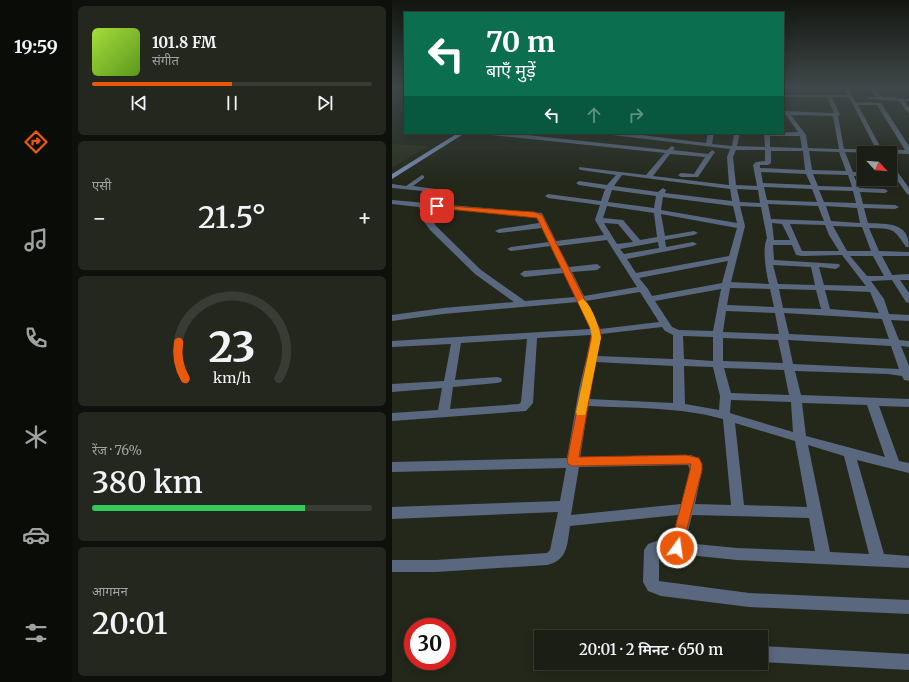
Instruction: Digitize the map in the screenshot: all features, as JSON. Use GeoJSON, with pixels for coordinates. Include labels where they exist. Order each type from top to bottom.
{"type":"FeatureCollection","features":[{"type":"Feature","properties":{"kind":"main road"},"geometry":{"type":"LineString","coordinates":[[392,177],[460,134]]}},
{"type":"Feature","properties":{"kind":"street"},"geometry":{"type":"LineString","coordinates":[[791,119],[802,134],[809,172],[833,236],[844,253],[873,289],[885,315],[908,375]]}},
{"type":"Feature","properties":{"kind":"street"},"geometry":{"type":"LineString","coordinates":[[833,119],[842,151],[856,190],[865,226],[876,254],[891,277],[909,300]]}},
{"type":"Feature","properties":{"kind":"street"},"geometry":{"type":"LineString","coordinates":[[862,119],[878,146]]}},
{"type":"Feature","properties":{"kind":"street"},"geometry":{"type":"LineString","coordinates":[[888,119],[909,152]]}},
{"type":"Feature","properties":{"kind":"street"},"geometry":{"type":"LineString","coordinates":[[784,133],[802,134]]}},
{"type":"Feature","properties":{"kind":"street"},"geometry":{"type":"LineString","coordinates":[[501,134],[710,156]]}},
{"type":"Feature","properties":{"kind":"street"},"geometry":{"type":"LineString","coordinates":[[540,138],[545,134]]}},
{"type":"Feature","properties":{"kind":"street"},"geometry":{"type":"LineString","coordinates":[[600,144],[610,134]]}},
{"type":"Feature","properties":{"kind":"street"},"geometry":{"type":"LineString","coordinates":[[629,134],[647,135],[734,148],[857,151]]}},
{"type":"Feature","properties":{"kind":"street"},"geometry":{"type":"LineString","coordinates":[[582,168],[621,173],[694,176],[697,175],[710,156],[713,145],[711,134]]}},
{"type":"Feature","properties":{"kind":"street"},"geometry":{"type":"LineString","coordinates":[[737,134],[734,148],[730,157],[733,187],[738,204],[741,226],[726,285],[722,308],[718,335],[718,364],[726,396],[726,416],[738,510]]}},
{"type":"Feature","properties":{"kind":"street"},"geometry":{"type":"LineString","coordinates":[[767,134],[768,163],[757,164],[771,238],[768,252],[769,264],[785,338],[842,338],[909,344]]}},
{"type":"Feature","properties":{"kind":"street"},"geometry":{"type":"LineString","coordinates":[[651,174],[679,140]]}},
{"type":"Feature","properties":{"kind":"street"},"geometry":{"type":"LineString","coordinates":[[897,152],[909,152]]}},
{"type":"Feature","properties":{"kind":"street"},"geometry":{"type":"LineString","coordinates":[[758,170],[857,174]]}},
{"type":"Feature","properties":{"kind":"street"},"geometry":{"type":"LineString","coordinates":[[621,173],[609,187],[599,220],[608,237],[644,289],[670,331],[678,333],[782,337],[796,399],[800,438],[824,558]]}},
{"type":"Feature","properties":{"kind":"street"},"geometry":{"type":"LineString","coordinates":[[651,174],[670,181],[733,187],[814,187],[885,191]]}},
{"type":"Feature","properties":{"kind":"street"},"geometry":{"type":"LineString","coordinates":[[897,175],[909,193]]}},
{"type":"Feature","properties":{"kind":"street"},"geometry":{"type":"LineString","coordinates":[[407,188],[422,177]]}},
{"type":"Feature","properties":{"kind":"street"},"geometry":{"type":"LineString","coordinates":[[662,244],[657,211],[659,194],[670,181]]}},
{"type":"Feature","properties":{"kind":"street"},"geometry":{"type":"LineString","coordinates":[[579,183],[738,204],[820,204],[895,207]]}},
{"type":"Feature","properties":{"kind":"street"},"geometry":{"type":"LineString","coordinates":[[392,186],[443,192]]}},
{"type":"Feature","properties":{"kind":"street"},"geometry":{"type":"LineString","coordinates":[[548,196],[657,211],[741,226]]}},
{"type":"Feature","properties":{"kind":"street"},"geometry":{"type":"LineString","coordinates":[[392,202],[543,218]]}},
{"type":"Feature","properties":{"kind":"street"},"geometry":{"type":"LineString","coordinates":[[422,205],[429,223],[433,228],[478,272],[523,304]]}},
{"type":"Feature","properties":{"kind":"street"},"geometry":{"type":"LineString","coordinates":[[499,231],[543,218]]}},
{"type":"Feature","properties":{"kind":"street"},"geometry":{"type":"LineString","coordinates":[[392,566],[436,566],[552,558],[559,549],[572,461],[596,332],[553,244],[543,218]]}},
{"type":"Feature","properties":{"kind":"street"},"geometry":{"type":"LineString","coordinates":[[599,220],[620,222],[638,243]]}},
{"type":"Feature","properties":{"kind":"street"},"geometry":{"type":"LineString","coordinates":[[768,221],[828,223],[895,228],[899,230],[909,245]]}},
{"type":"Feature","properties":{"kind":"street"},"geometry":{"type":"LineString","coordinates":[[785,221],[799,253],[802,254],[909,254]]}},
{"type":"Feature","properties":{"kind":"street"},"geometry":{"type":"LineString","coordinates":[[615,247],[638,243],[662,244],[694,233]]}},
{"type":"Feature","properties":{"kind":"street"},"geometry":{"type":"LineString","coordinates":[[512,249],[608,237]]}},
{"type":"Feature","properties":{"kind":"street"},"geometry":{"type":"LineString","coordinates":[[769,242],[794,243]]}},
{"type":"Feature","properties":{"kind":"street"},"geometry":{"type":"LineString","coordinates":[[622,257],[693,244]]}},
{"type":"Feature","properties":{"kind":"street"},"geometry":{"type":"LineString","coordinates":[[634,276],[733,258]]}},
{"type":"Feature","properties":{"kind":"street"},"geometry":{"type":"LineString","coordinates":[[770,262],[836,266]]}},
{"type":"Feature","properties":{"kind":"street"},"geometry":{"type":"LineString","coordinates":[[814,264],[826,312]]}},
{"type":"Feature","properties":{"kind":"street"},"geometry":{"type":"LineString","coordinates":[[524,274],[597,267]]}},
{"type":"Feature","properties":{"kind":"street"},"geometry":{"type":"LineString","coordinates":[[865,279],[909,277]]}},
{"type":"Feature","properties":{"kind":"street"},"geometry":{"type":"LineString","coordinates":[[650,299],[726,285],[773,285],[873,289]]}},
{"type":"Feature","properties":{"kind":"street"},"geometry":{"type":"LineString","coordinates":[[392,318],[443,311],[580,299],[644,289]]}},
{"type":"Feature","properties":{"kind":"street"},"geometry":{"type":"LineString","coordinates":[[722,308],[885,315],[909,318]]}},
{"type":"Feature","properties":{"kind":"street"},"geometry":{"type":"LineString","coordinates":[[392,344],[596,332],[665,324]]}},
{"type":"Feature","properties":{"kind":"street"},"geometry":{"type":"LineString","coordinates":[[678,333],[679,408]]}},
{"type":"Feature","properties":{"kind":"street"},"geometry":{"type":"LineString","coordinates":[[392,417],[519,409],[525,406],[527,403],[532,335]]}},
{"type":"Feature","properties":{"kind":"street"},"geometry":{"type":"LineString","coordinates":[[443,414],[456,341]]}},
{"type":"Feature","properties":{"kind":"street"},"geometry":{"type":"LineString","coordinates":[[592,359],[888,371],[908,375]]}},
{"type":"Feature","properties":{"kind":"street"},"geometry":{"type":"LineString","coordinates":[[392,388],[496,380]]}},
{"type":"Feature","properties":{"kind":"street"},"geometry":{"type":"LineString","coordinates":[[726,396],[909,403]]}},
{"type":"Feature","properties":{"kind":"street"},"geometry":{"type":"LineString","coordinates":[[583,402],[706,411],[849,453],[909,468]]}},
{"type":"Feature","properties":{"kind":"street"},"geometry":{"type":"LineString","coordinates":[[872,402],[894,465]]}},
{"type":"Feature","properties":{"kind":"street"},"geometry":{"type":"LineString","coordinates":[[849,453],[878,561]]}},
{"type":"Feature","properties":{"kind":"street"},"geometry":{"type":"LineString","coordinates":[[392,467],[572,461],[686,459],[695,461],[696,470],[677,548]]}},
{"type":"Feature","properties":{"kind":"street"},"geometry":{"type":"LineString","coordinates":[[392,513],[566,506]]}},
{"type":"Feature","properties":{"kind":"street"},"geometry":{"type":"LineString","coordinates":[[563,521],[687,509],[814,513]]}},
{"type":"Feature","properties":{"kind":"street"},"geometry":{"type":"LineString","coordinates":[[909,562],[737,554],[656,547],[651,550],[652,582],[656,588],[749,600],[909,607]]}},
{"type":"Feature","properties":{"kind":"street"},"geometry":{"type":"LineString","coordinates":[[768,654],[909,662]]}},
{"type":"Feature","properties":{"kind":"shaded area"},"geometry":{"type":"Polygon","coordinates":[[[392,144],[428,146],[392,168],[392,144]]]}},
{"type":"Feature","properties":{"kind":"slow traffic"},"geometry":{"type":"LineString","coordinates":[[581,412],[596,338],[595,327],[582,302]]}},
{"type":"Feature","properties":{"kind":"route"},"geometry":{"type":"LineString","coordinates":[[437,206],[534,214],[540,216],[595,327],[596,332],[572,461],[686,459],[695,461],[696,470],[677,548]]}}]}
